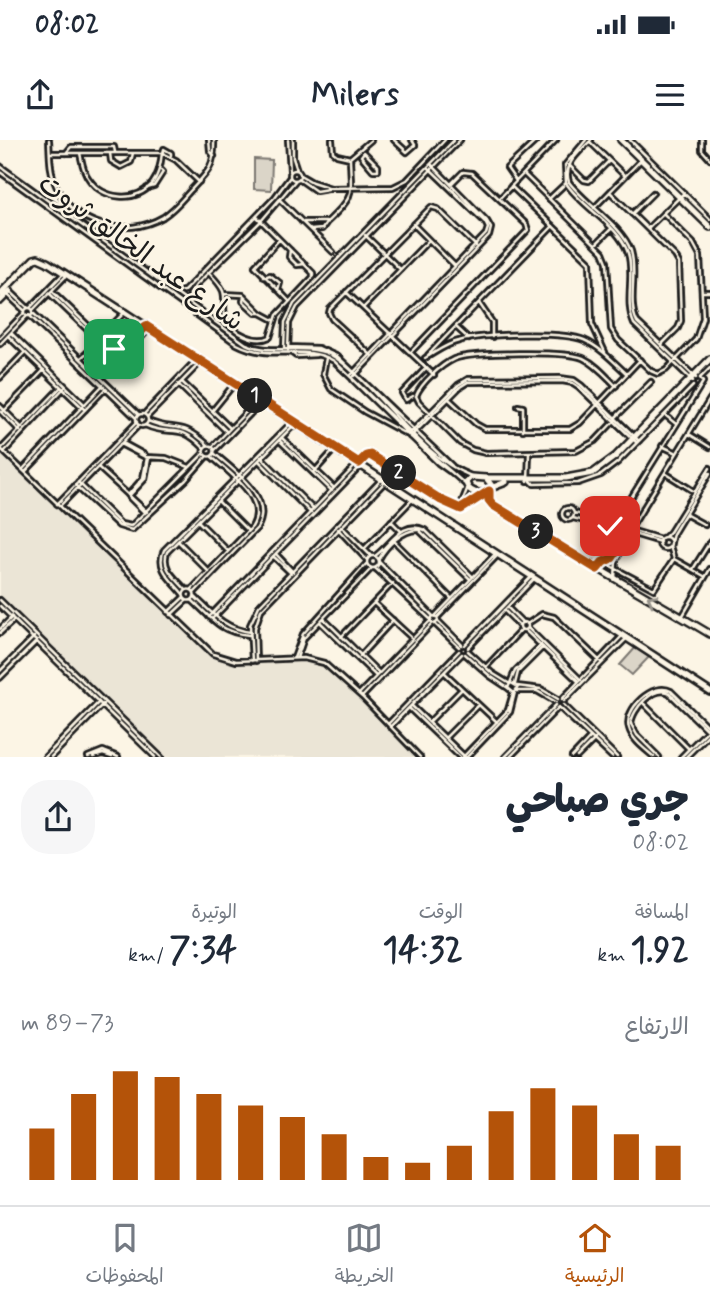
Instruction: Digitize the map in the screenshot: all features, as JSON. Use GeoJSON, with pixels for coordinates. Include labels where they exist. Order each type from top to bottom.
{"type":"FeatureCollection","features":[{"type":"Feature","properties":{"kind":"street"},"geometry":{"type":"LineString","coordinates":[[50,140],[55,184],[68,205],[89,220],[111,227],[138,226],[172,211],[210,170],[215,157],[214,140]]}},
{"type":"Feature","properties":{"kind":"street"},"geometry":{"type":"LineString","coordinates":[[209,140],[210,152],[215,157]]}},
{"type":"Feature","properties":{"kind":"street"},"geometry":{"type":"LineString","coordinates":[[189,303],[195,284],[239,238],[261,221],[298,178],[290,140]]}},
{"type":"Feature","properties":{"kind":"street"},"geometry":{"type":"LineString","coordinates":[[174,292],[184,291],[209,272],[282,190],[290,177],[290,140]]}},
{"type":"Feature","properties":{"kind":"street"},"geometry":{"type":"LineString","coordinates":[[332,140],[333,152],[350,158],[361,152],[371,140]]}},
{"type":"Feature","properties":{"kind":"street"},"geometry":{"type":"LineString","coordinates":[[394,140],[407,152],[415,145],[412,140]]}},
{"type":"Feature","properties":{"kind":"street"},"geometry":{"type":"LineString","coordinates":[[290,177],[331,188],[387,188],[403,183],[444,140]]}},
{"type":"Feature","properties":{"kind":"street"},"geometry":{"type":"LineString","coordinates":[[431,167],[454,140]]}},
{"type":"Feature","properties":{"kind":"street"},"geometry":{"type":"LineString","coordinates":[[431,167],[489,224],[489,236],[353,375],[326,358],[295,356],[288,351],[285,321],[290,309],[431,167],[460,140]]}},
{"type":"Feature","properties":{"kind":"street"},"geometry":{"type":"LineString","coordinates":[[516,181],[507,168],[537,140]]}},
{"type":"Feature","properties":{"kind":"street"},"geometry":{"type":"LineString","coordinates":[[499,198],[556,140]]}},
{"type":"Feature","properties":{"kind":"street"},"geometry":{"type":"LineString","coordinates":[[589,140],[625,176]]}},
{"type":"Feature","properties":{"kind":"street"},"geometry":{"type":"LineString","coordinates":[[589,140],[569,165],[569,182],[626,248],[632,274]]}},
{"type":"Feature","properties":{"kind":"street"},"geometry":{"type":"LineString","coordinates":[[589,140],[565,165],[566,183],[625,240],[631,253],[635,317],[693,379],[702,382],[611,525],[605,530],[599,525],[573,518],[565,520],[562,511],[569,507],[575,513],[608,519],[611,525],[629,531],[662,539],[669,538],[674,559],[654,589],[603,562]]}},
{"type":"Feature","properties":{"kind":"street"},"geometry":{"type":"LineString","coordinates":[[624,140],[634,144],[681,195]]}},
{"type":"Feature","properties":{"kind":"street"},"geometry":{"type":"LineString","coordinates":[[624,140],[640,161],[681,195]]}},
{"type":"Feature","properties":{"kind":"street"},"geometry":{"type":"LineString","coordinates":[[624,140],[710,224]]}},
{"type":"Feature","properties":{"kind":"street"},"geometry":{"type":"LineString","coordinates":[[634,144],[638,140]]}},
{"type":"Feature","properties":{"kind":"street"},"geometry":{"type":"LineString","coordinates":[[702,140],[702,150],[710,159]]}},
{"type":"Feature","properties":{"kind":"street"},"geometry":{"type":"LineString","coordinates":[[65,153],[71,148],[114,147],[111,161],[121,167],[131,162],[133,153]]}},
{"type":"Feature","properties":{"kind":"street"},"geometry":{"type":"LineString","coordinates":[[361,152],[378,166],[378,170],[373,170],[361,156],[361,152]]}},
{"type":"Feature","properties":{"kind":"street"},"geometry":{"type":"LineString","coordinates":[[50,153],[162,153],[170,156],[199,181]]}},
{"type":"Feature","properties":{"kind":"street"},"geometry":{"type":"LineString","coordinates":[[80,153],[87,176],[103,191],[127,197],[154,186],[163,173],[160,168],[162,153]]}},
{"type":"Feature","properties":{"kind":"street"},"geometry":{"type":"LineString","coordinates":[[311,230],[323,228],[348,200],[351,189],[350,158]]}},
{"type":"Feature","properties":{"kind":"street"},"geometry":{"type":"LineString","coordinates":[[569,165],[584,180],[589,181],[610,161]]}},
{"type":"Feature","properties":{"kind":"street"},"geometry":{"type":"LineString","coordinates":[[593,209],[640,161]]}},
{"type":"Feature","properties":{"kind":"street","name":"شارع عبد الخالق ثروت"},"geometry":{"type":"LineString","coordinates":[[0,166],[246,344],[258,349],[321,352],[337,359],[467,486]]}},
{"type":"Feature","properties":{"kind":"street"},"geometry":{"type":"LineString","coordinates":[[290,172],[297,170]]}},
{"type":"Feature","properties":{"kind":"street"},"geometry":{"type":"LineString","coordinates":[[410,353],[527,232],[527,225],[468,171],[461,173],[449,185]]}},
{"type":"Feature","properties":{"kind":"street","name":"شارع عبد الخالق ثروت"},"geometry":{"type":"LineString","coordinates":[[0,172],[237,344],[255,352],[288,351]]}},
{"type":"Feature","properties":{"kind":"street"},"geometry":{"type":"LineString","coordinates":[[524,174],[603,252],[607,262],[611,329],[618,340],[651,371],[658,374],[675,361],[696,339],[701,329],[701,261],[698,251],[663,213]]}},
{"type":"Feature","properties":{"kind":"street"},"geometry":{"type":"LineString","coordinates":[[549,199],[566,183]]}},
{"type":"Feature","properties":{"kind":"street"},"geometry":{"type":"LineString","coordinates":[[511,186],[590,262],[592,324],[606,355]]}},
{"type":"Feature","properties":{"kind":"street"},"geometry":{"type":"LineString","coordinates":[[610,192],[675,256],[680,266],[681,321],[678,328],[660,346]]}},
{"type":"Feature","properties":{"kind":"street"},"geometry":{"type":"LineString","coordinates":[[632,214],[653,193]]}},
{"type":"Feature","properties":{"kind":"street"},"geometry":{"type":"LineString","coordinates":[[648,228],[681,195]]}},
{"type":"Feature","properties":{"kind":"street"},"geometry":{"type":"LineString","coordinates":[[280,200],[333,252]]}},
{"type":"Feature","properties":{"kind":"street"},"geometry":{"type":"LineString","coordinates":[[372,356],[330,315],[330,309],[346,292],[428,208],[436,208],[478,247]]}},
{"type":"Feature","properties":{"kind":"street"},"geometry":{"type":"LineString","coordinates":[[209,272],[224,293],[226,320],[253,339],[267,339],[271,335],[274,320],[313,277],[313,271],[305,264],[297,265],[289,257],[290,250],[257,217]]}},
{"type":"Feature","properties":{"kind":"street"},"geometry":{"type":"LineString","coordinates":[[302,222],[327,222]]}},
{"type":"Feature","properties":{"kind":"street"},"geometry":{"type":"LineString","coordinates":[[311,230],[314,223]]}},
{"type":"Feature","properties":{"kind":"street"},"geometry":{"type":"LineString","coordinates":[[314,223],[318,237]]}},
{"type":"Feature","properties":{"kind":"street"},"geometry":{"type":"LineString","coordinates":[[413,224],[458,268]]}},
{"type":"Feature","properties":{"kind":"street"},"geometry":{"type":"LineString","coordinates":[[421,363],[553,226]]}},
{"type":"Feature","properties":{"kind":"street"},"geometry":{"type":"LineString","coordinates":[[596,244],[611,229]]}},
{"type":"Feature","properties":{"kind":"street"},"geometry":{"type":"LineString","coordinates":[[365,234],[400,269]]}},
{"type":"Feature","properties":{"kind":"street"},"geometry":{"type":"LineString","coordinates":[[279,240],[255,265],[289,301]]}},
{"type":"Feature","properties":{"kind":"street"},"geometry":{"type":"LineString","coordinates":[[363,308],[429,240]]}},
{"type":"Feature","properties":{"kind":"street"},"geometry":{"type":"LineString","coordinates":[[0,301],[36,258],[47,262],[710,692]]}},
{"type":"Feature","properties":{"kind":"street"},"geometry":{"type":"LineString","coordinates":[[132,269],[135,264]]}},
{"type":"Feature","properties":{"kind":"street"},"geometry":{"type":"LineString","coordinates":[[0,338],[66,274]]}},
{"type":"Feature","properties":{"kind":"street"},"geometry":{"type":"LineString","coordinates":[[0,344],[66,274]]}},
{"type":"Feature","properties":{"kind":"street"},"geometry":{"type":"LineString","coordinates":[[6,292],[80,359],[138,420]]}},
{"type":"Feature","properties":{"kind":"street"},"geometry":{"type":"LineString","coordinates":[[50,292],[99,339],[114,349],[124,349],[148,327]]}},
{"type":"Feature","properties":{"kind":"street"},"geometry":{"type":"LineString","coordinates":[[346,292],[434,376]]}},
{"type":"Feature","properties":{"kind":"street"},"geometry":{"type":"LineString","coordinates":[[702,292],[710,292]]}},
{"type":"Feature","properties":{"kind":"street"},"geometry":{"type":"LineString","coordinates":[[224,293],[244,296],[243,301],[252,310],[274,320]]}},
{"type":"Feature","properties":{"kind":"street"},"geometry":{"type":"LineString","coordinates":[[479,303],[492,321],[492,337]]}},
{"type":"Feature","properties":{"kind":"street"},"geometry":{"type":"LineString","coordinates":[[29,312],[106,386]]}},
{"type":"Feature","properties":{"kind":"street"},"geometry":{"type":"LineString","coordinates":[[80,359],[125,312]]}},
{"type":"Feature","properties":{"kind":"street"},"geometry":{"type":"LineString","coordinates":[[456,327],[469,339]]}},
{"type":"Feature","properties":{"kind":"street"},"geometry":{"type":"LineString","coordinates":[[10,334],[85,407]]}},
{"type":"Feature","properties":{"kind":"street"},"geometry":{"type":"LineString","coordinates":[[10,334],[63,387]]}},
{"type":"Feature","properties":{"kind":"street"},"geometry":{"type":"LineString","coordinates":[[425,358],[455,341],[492,337],[571,336],[584,340],[627,374]]}},
{"type":"Feature","properties":{"kind":"street"},"geometry":{"type":"LineString","coordinates":[[0,378],[26,352]]}},
{"type":"Feature","properties":{"kind":"street"},"geometry":{"type":"LineString","coordinates":[[426,368],[406,389],[402,396],[407,400],[450,361],[468,356],[571,355],[592,363],[616,386]]}},
{"type":"Feature","properties":{"kind":"street"},"geometry":{"type":"LineString","coordinates":[[326,358],[323,374],[331,389],[377,418],[412,434],[447,397],[472,381],[567,380],[581,385],[635,439]]}},
{"type":"Feature","properties":{"kind":"street"},"geometry":{"type":"LineString","coordinates":[[58,505],[138,420],[146,419],[199,360]]}},
{"type":"Feature","properties":{"kind":"street"},"geometry":{"type":"LineString","coordinates":[[447,397],[482,428],[570,429],[580,423],[640,360]]}},
{"type":"Feature","properties":{"kind":"street"},"geometry":{"type":"LineString","coordinates":[[460,508],[466,496],[467,480],[474,477],[543,482],[572,481],[594,475],[608,467],[710,362]]}},
{"type":"Feature","properties":{"kind":"street"},"geometry":{"type":"LineString","coordinates":[[3,412],[44,370]]}},
{"type":"Feature","properties":{"kind":"street"},"geometry":{"type":"LineString","coordinates":[[212,616],[366,456],[370,455],[441,500],[464,509],[470,502],[504,482],[584,476],[601,468],[665,415],[693,379]]}},
{"type":"Feature","properties":{"kind":"street"},"geometry":{"type":"LineString","coordinates":[[178,382],[229,430]]}},
{"type":"Feature","properties":{"kind":"street"},"geometry":{"type":"LineString","coordinates":[[406,389],[457,440],[473,450],[486,453],[568,452],[580,450],[595,441],[651,382]]}},
{"type":"Feature","properties":{"kind":"street"},"geometry":{"type":"LineString","coordinates":[[212,412],[235,383]]}},
{"type":"Feature","properties":{"kind":"street"},"geometry":{"type":"LineString","coordinates":[[23,471],[106,386]]}},
{"type":"Feature","properties":{"kind":"street"},"geometry":{"type":"LineString","coordinates":[[63,387],[2,450],[213,654],[228,660],[296,658],[324,663],[420,757]]}},
{"type":"Feature","properties":{"kind":"street"},"geometry":{"type":"LineString","coordinates":[[615,579],[614,559],[710,398]]}},
{"type":"Feature","properties":{"kind":"street"},"geometry":{"type":"LineString","coordinates":[[78,485],[122,529],[136,528],[190,468],[211,452],[229,430],[261,400]]}},
{"type":"Feature","properties":{"kind":"street"},"geometry":{"type":"LineString","coordinates":[[147,514],[195,470],[261,400]]}},
{"type":"Feature","properties":{"kind":"street"},"geometry":{"type":"LineString","coordinates":[[0,406],[21,430]]}},
{"type":"Feature","properties":{"kind":"street"},"geometry":{"type":"LineString","coordinates":[[519,406],[523,407],[523,430]]}},
{"type":"Feature","properties":{"kind":"street"},"geometry":{"type":"LineString","coordinates":[[665,415],[677,424]]}},
{"type":"Feature","properties":{"kind":"street"},"geometry":{"type":"LineString","coordinates":[[138,420],[146,419],[157,429],[184,432],[206,447],[260,500],[261,519],[210,572]]}},
{"type":"Feature","properties":{"kind":"street"},"geometry":{"type":"LineString","coordinates":[[259,458],[281,439],[295,421]]}},
{"type":"Feature","properties":{"kind":"street"},"geometry":{"type":"LineString","coordinates":[[252,634],[227,631],[165,573],[161,564],[162,554],[295,421]]}},
{"type":"Feature","properties":{"kind":"street","name":"شارع عبد الخالق ثروت"},"geometry":{"type":"LineString","coordinates":[[412,434],[422,447],[453,470],[474,477]]}},
{"type":"Feature","properties":{"kind":"street"},"geometry":{"type":"LineString","coordinates":[[688,434],[710,447]]}},
{"type":"Feature","properties":{"kind":"street"},"geometry":{"type":"LineString","coordinates":[[281,439],[333,489]]}},
{"type":"Feature","properties":{"kind":"street"},"geometry":{"type":"LineString","coordinates":[[119,443],[148,458],[166,458],[195,470]]}},
{"type":"Feature","properties":{"kind":"street"},"geometry":{"type":"LineString","coordinates":[[662,446],[676,453]]}},
{"type":"Feature","properties":{"kind":"street"},"geometry":{"type":"LineString","coordinates":[[206,447],[211,452]]}},
{"type":"Feature","properties":{"kind":"street"},"geometry":{"type":"LineString","coordinates":[[314,472],[336,448]]}},
{"type":"Feature","properties":{"kind":"street"},"geometry":{"type":"LineString","coordinates":[[529,452],[529,479]]}},
{"type":"Feature","properties":{"kind":"street"},"geometry":{"type":"LineString","coordinates":[[129,496],[144,476],[148,458]]}},
{"type":"Feature","properties":{"kind":"street"},"geometry":{"type":"LineString","coordinates":[[259,458],[313,512]]}},
{"type":"Feature","properties":{"kind":"street"},"geometry":{"type":"LineString","coordinates":[[313,512],[360,464]]}},
{"type":"Feature","properties":{"kind":"street"},"geometry":{"type":"LineString","coordinates":[[97,466],[147,514]]}},
{"type":"Feature","properties":{"kind":"street"},"geometry":{"type":"LineString","coordinates":[[662,539],[670,532],[710,468]]}},
{"type":"Feature","properties":{"kind":"street"},"geometry":{"type":"LineString","coordinates":[[664,472],[695,492]]}},
{"type":"Feature","properties":{"kind":"street"},"geometry":{"type":"LineString","coordinates":[[671,544],[673,534],[710,473]]}},
{"type":"Feature","properties":{"kind":"street"},"geometry":{"type":"LineString","coordinates":[[486,478],[489,500],[493,505],[710,634]]}},
{"type":"Feature","properties":{"kind":"street"},"geometry":{"type":"LineString","coordinates":[[254,661],[252,634],[261,610],[293,573],[384,480]]}},
{"type":"Feature","properties":{"kind":"street"},"geometry":{"type":"LineString","coordinates":[[467,486],[476,493],[489,490]]}},
{"type":"Feature","properties":{"kind":"street"},"geometry":{"type":"LineString","coordinates":[[250,532],[256,519],[255,502],[251,492]]}},
{"type":"Feature","properties":{"kind":"street"},"geometry":{"type":"LineString","coordinates":[[217,499],[250,532]]}},
{"type":"Feature","properties":{"kind":"street"},"geometry":{"type":"LineString","coordinates":[[363,549],[413,499]]}},
{"type":"Feature","properties":{"kind":"street"},"geometry":{"type":"LineString","coordinates":[[255,502],[260,500]]}},
{"type":"Feature","properties":{"kind":"street"},"geometry":{"type":"LineString","coordinates":[[573,518],[575,513]]}},
{"type":"Feature","properties":{"kind":"street"},"geometry":{"type":"LineString","coordinates":[[685,514],[705,525]]}},
{"type":"Feature","properties":{"kind":"street"},"geometry":{"type":"LineString","coordinates":[[599,525],[601,519]]}},
{"type":"Feature","properties":{"kind":"street"},"geometry":{"type":"LineString","coordinates":[[196,520],[228,551]]}},
{"type":"Feature","properties":{"kind":"street"},"geometry":{"type":"LineString","coordinates":[[391,521],[401,531]]}},
{"type":"Feature","properties":{"kind":"street"},"geometry":{"type":"LineString","coordinates":[[296,658],[301,637],[373,568],[401,531],[410,526],[420,527],[472,579]]}},
{"type":"Feature","properties":{"kind":"street"},"geometry":{"type":"LineString","coordinates":[[339,527],[379,561],[434,620]]}},
{"type":"Feature","properties":{"kind":"street"},"geometry":{"type":"LineString","coordinates":[[339,527],[373,568],[464,649],[513,688],[540,692],[560,703],[614,757]]}},
{"type":"Feature","properties":{"kind":"street"},"geometry":{"type":"LineString","coordinates":[[320,619],[367,562],[407,531],[419,530],[448,554]]}},
{"type":"Feature","properties":{"kind":"street"},"geometry":{"type":"LineString","coordinates":[[662,539],[663,548],[671,544]]}},
{"type":"Feature","properties":{"kind":"street"},"geometry":{"type":"LineString","coordinates":[[176,540],[210,572]]}},
{"type":"Feature","properties":{"kind":"street"},"geometry":{"type":"LineString","coordinates":[[393,541],[451,598]]}},
{"type":"Feature","properties":{"kind":"street"},"geometry":{"type":"LineString","coordinates":[[693,569],[710,542]]}},
{"type":"Feature","properties":{"kind":"street"},"geometry":{"type":"LineString","coordinates":[[169,613],[228,551],[237,545]]}},
{"type":"Feature","properties":{"kind":"street"},"geometry":{"type":"LineString","coordinates":[[360,696],[498,553]]}},
{"type":"Feature","properties":{"kind":"street"},"geometry":{"type":"LineString","coordinates":[[273,554],[293,573]]}},
{"type":"Feature","properties":{"kind":"street"},"geometry":{"type":"LineString","coordinates":[[597,569],[603,562],[614,559]]}},
{"type":"Feature","properties":{"kind":"street"},"geometry":{"type":"LineString","coordinates":[[674,559],[706,576]]}},
{"type":"Feature","properties":{"kind":"street"},"geometry":{"type":"LineString","coordinates":[[682,617],[710,569]]}},
{"type":"Feature","properties":{"kind":"street"},"geometry":{"type":"LineString","coordinates":[[409,706],[534,577]]}},
{"type":"Feature","properties":{"kind":"street"},"geometry":{"type":"LineString","coordinates":[[434,620],[451,598],[472,579]]}},
{"type":"Feature","properties":{"kind":"street"},"geometry":{"type":"LineString","coordinates":[[340,638],[393,583]]}},
{"type":"Feature","properties":{"kind":"street"},"geometry":{"type":"LineString","coordinates":[[0,600],[14,617]]}},
{"type":"Feature","properties":{"kind":"street"},"geometry":{"type":"LineString","coordinates":[[374,603],[414,640]]}},
{"type":"Feature","properties":{"kind":"street"},"geometry":{"type":"LineString","coordinates":[[0,606],[161,757]]}},
{"type":"Feature","properties":{"kind":"street"},"geometry":{"type":"LineString","coordinates":[[504,607],[580,681]]}},
{"type":"Feature","properties":{"kind":"street"},"geometry":{"type":"LineString","coordinates":[[486,667],[524,626],[542,614],[554,617],[601,662]]}},
{"type":"Feature","properties":{"kind":"street"},"geometry":{"type":"LineString","coordinates":[[0,631],[14,617]]}},
{"type":"Feature","properties":{"kind":"street"},"geometry":{"type":"LineString","coordinates":[[320,619],[378,675]]}},
{"type":"Feature","properties":{"kind":"street"},"geometry":{"type":"LineString","coordinates":[[359,657],[393,620]]}},
{"type":"Feature","properties":{"kind":"street"},"geometry":{"type":"LineString","coordinates":[[507,757],[625,636]]}},
{"type":"Feature","properties":{"kind":"street"},"geometry":{"type":"LineString","coordinates":[[1,674],[36,638]]}},
{"type":"Feature","properties":{"kind":"street"},"geometry":{"type":"LineString","coordinates":[[464,757],[498,723],[510,706],[515,671],[543,646]]}},
{"type":"Feature","properties":{"kind":"street"},"geometry":{"type":"LineString","coordinates":[[389,726],[464,649]]}},
{"type":"Feature","properties":{"kind":"street"},"geometry":{"type":"LineString","coordinates":[[464,649],[513,688]]}},
{"type":"Feature","properties":{"kind":"street"},"geometry":{"type":"LineString","coordinates":[[444,672],[498,723]]}},
{"type":"Feature","properties":{"kind":"street"},"geometry":{"type":"LineString","coordinates":[[429,722],[462,689]]}},
{"type":"Feature","properties":{"kind":"street"},"geometry":{"type":"LineString","coordinates":[[657,757],[631,726],[632,715],[652,693],[664,691],[675,697],[709,731]]}},
{"type":"Feature","properties":{"kind":"street"},"geometry":{"type":"LineString","coordinates":[[48,756],[102,702]]}},
{"type":"Feature","properties":{"kind":"street"},"geometry":{"type":"LineString","coordinates":[[102,702],[155,757]]}},
{"type":"Feature","properties":{"kind":"street"},"geometry":{"type":"LineString","coordinates":[[642,702],[689,749]]}},
{"type":"Feature","properties":{"kind":"street"},"geometry":{"type":"LineString","coordinates":[[445,738],[478,705]]}},
{"type":"Feature","properties":{"kind":"street"},"geometry":{"type":"LineString","coordinates":[[409,706],[464,757]]}},
{"type":"Feature","properties":{"kind":"street"},"geometry":{"type":"LineString","coordinates":[[409,706],[464,757]]}},
{"type":"Feature","properties":{"kind":"street"},"geometry":{"type":"LineString","coordinates":[[683,757],[709,731]]}},
{"type":"Feature","properties":{"kind":"street"},"geometry":{"type":"LineString","coordinates":[[683,757],[709,731]]}},
{"type":"Feature","properties":{"kind":"street"},"geometry":{"type":"LineString","coordinates":[[572,757],[594,737]]}},
{"type":"Feature","properties":{"kind":"street"},"geometry":{"type":"LineString","coordinates":[[577,757],[594,737]]}},
{"type":"Feature","properties":{"kind":"street"},"geometry":{"type":"LineString","coordinates":[[93,755],[108,751],[118,757]]}},
{"type":"Feature","properties":{"kind":"street"},"geometry":{"type":"LineString","coordinates":[[93,755],[112,757]]}},
{"type":"Feature","properties":{"kind":"shaded area"},"geometry":{"type":"Polygon","coordinates":[[[254,159],[272,160],[271,190],[254,189],[254,159]]]}},
{"type":"Feature","properties":{"kind":"shaded area"},"geometry":{"type":"Polygon","coordinates":[[[0,451],[205,652],[229,662],[294,660],[323,665],[419,757],[158,757],[0,602],[0,451]]]}},
{"type":"Feature","properties":{"kind":"shaded area"},"geometry":{"type":"Polygon","coordinates":[[[637,646],[649,657],[632,675],[620,665],[637,646]]]}},
{"type":"Feature","properties":{"kind":"route"},"geometry":{"type":"LineString","coordinates":[[114,349],[127,347],[146,326],[359,463],[370,455],[441,500],[461,509],[489,491],[489,500],[493,505],[597,569],[612,558],[629,533],[610,526]]}}]}
